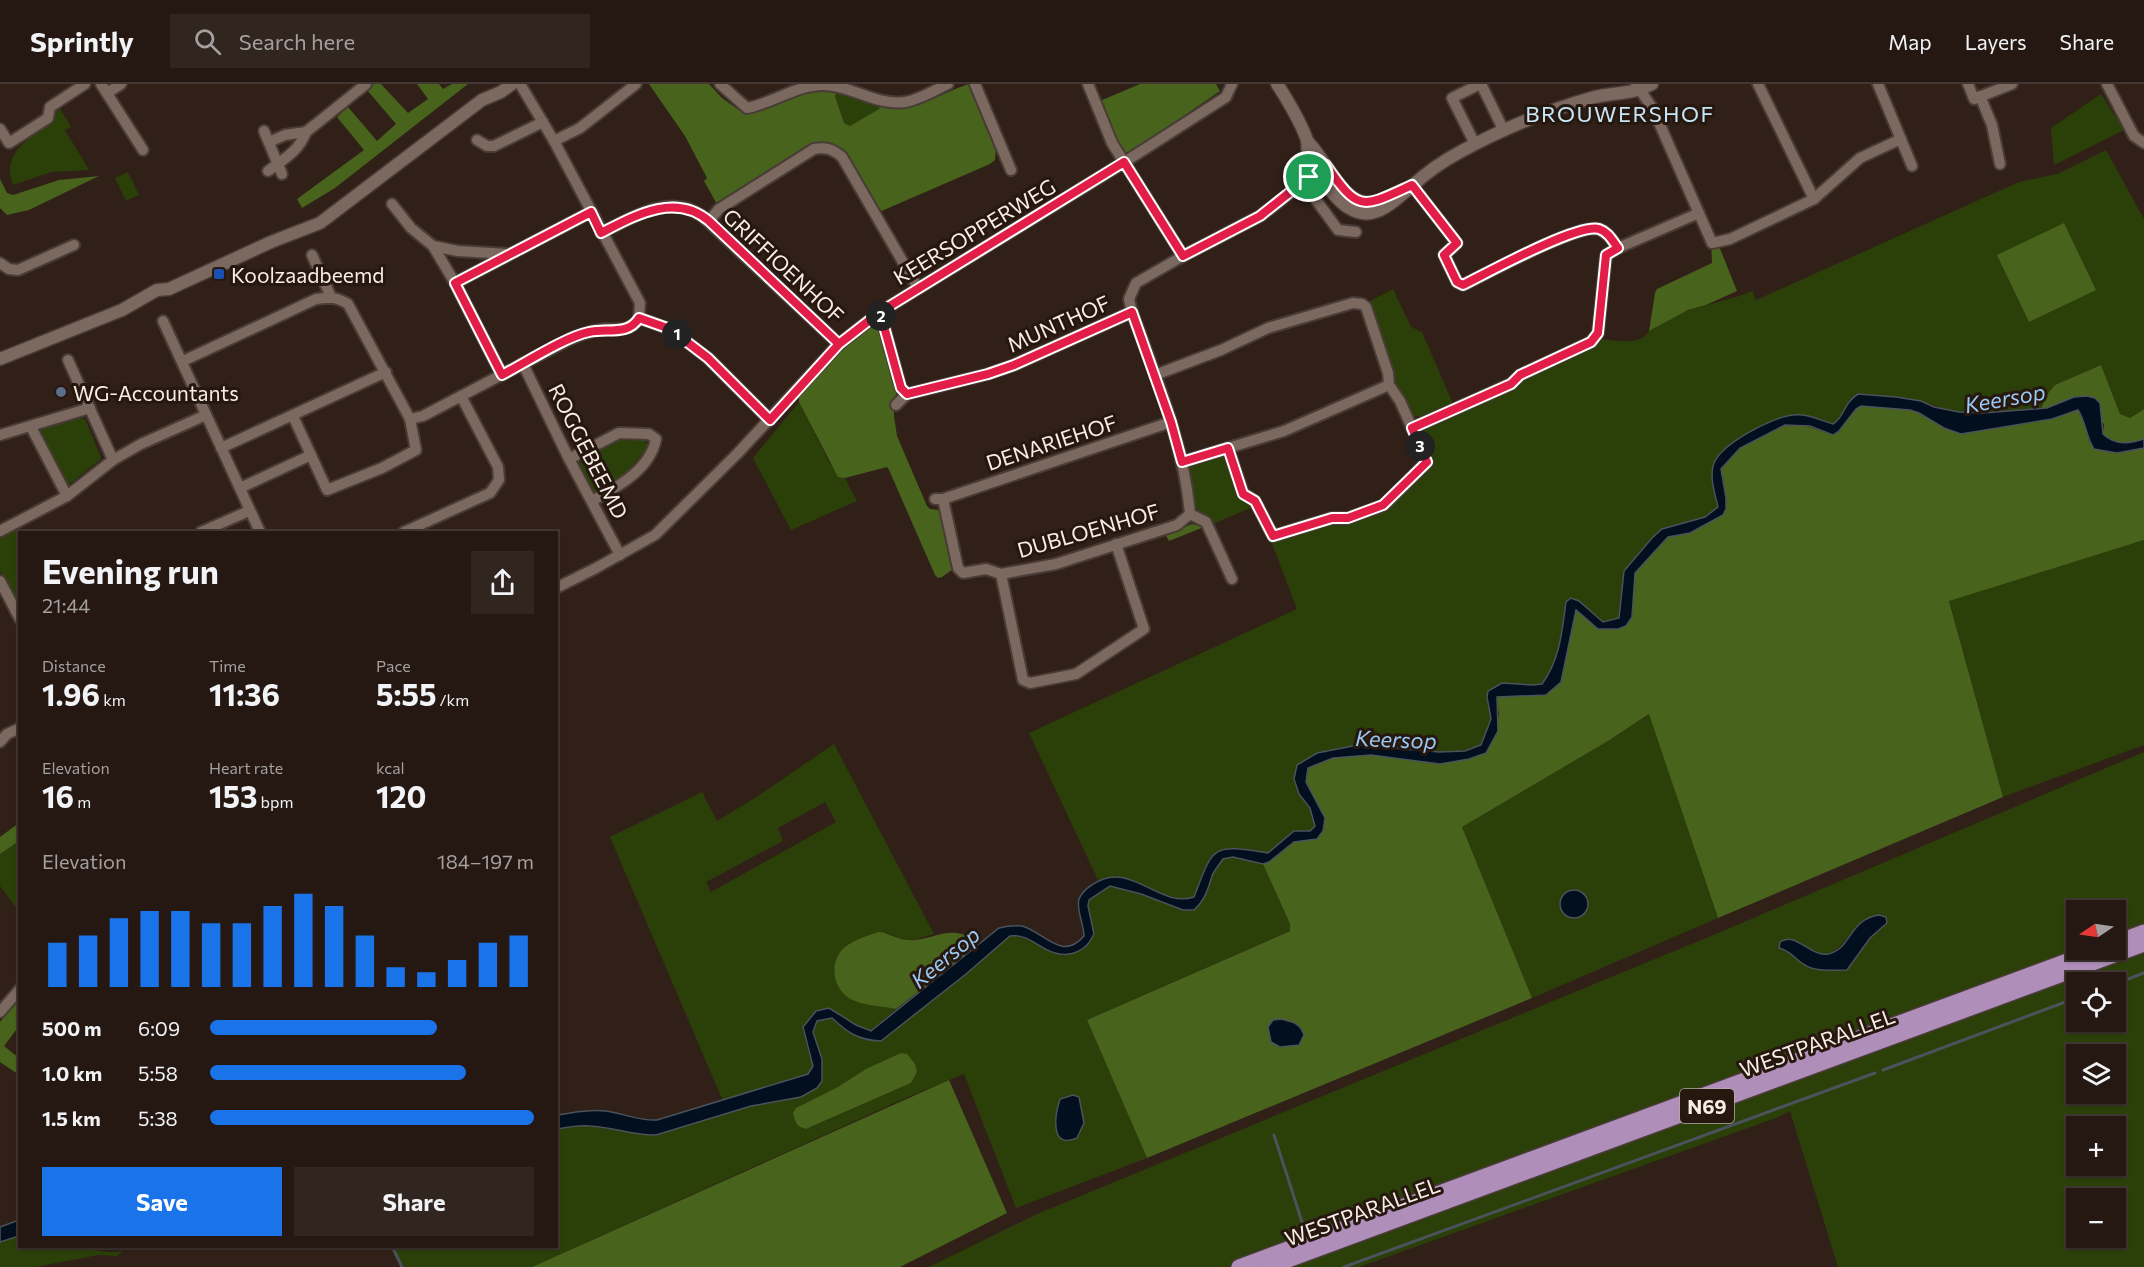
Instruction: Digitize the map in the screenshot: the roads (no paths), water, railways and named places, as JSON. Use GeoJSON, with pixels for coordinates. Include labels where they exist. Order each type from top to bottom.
{"type":"FeatureCollection","features":[{"type":"Feature","properties":{"kind":"main road"},"geometry":{"type":"LineString","coordinates":[[2126,939],[2144,932]]}},
{"type":"Feature","properties":{"kind":"main road","name":"WESTPARALLEL"},"geometry":{"type":"LineString","coordinates":[[1269,1267],[2144,944]]}},
{"type":"Feature","properties":{"kind":"main road","name":"WESTPARALLEL"},"geometry":{"type":"LineString","coordinates":[[1239,1267],[2070,960]]}},
{"type":"Feature","properties":{"kind":"street"},"geometry":{"type":"LineString","coordinates":[[0,129],[9,143],[48,118],[51,107],[85,84]]}},
{"type":"Feature","properties":{"kind":"street"},"geometry":{"type":"LineString","coordinates":[[121,84],[104,88],[142,150]]}},
{"type":"Feature","properties":{"kind":"street"},"geometry":{"type":"LineString","coordinates":[[269,142],[285,135],[306,132],[366,84]]}},
{"type":"Feature","properties":{"kind":"street"},"geometry":{"type":"LineString","coordinates":[[0,359],[134,305],[155,300],[168,289],[271,242],[297,234],[320,223],[482,100],[495,84]]}},
{"type":"Feature","properties":{"kind":"street"},"geometry":{"type":"LineString","coordinates":[[482,100],[501,93],[512,84]]}},
{"type":"Feature","properties":{"kind":"street"},"geometry":{"type":"LineString","coordinates":[[410,419],[423,416],[579,335],[605,329],[622,331],[634,325],[639,318],[640,303],[554,141],[520,84]]}},
{"type":"Feature","properties":{"kind":"street"},"geometry":{"type":"LineString","coordinates":[[554,141],[580,128],[636,84]]}},
{"type":"Feature","properties":{"kind":"street"},"geometry":{"type":"LineString","coordinates":[[720,84],[747,108],[762,105],[799,90],[823,85],[884,101],[905,102],[948,84]]}},
{"type":"Feature","properties":{"kind":"street"},"geometry":{"type":"LineString","coordinates":[[975,84],[1011,170]]}},
{"type":"Feature","properties":{"kind":"street"},"geometry":{"type":"LineString","coordinates":[[1088,84],[1112,143],[1183,256]]}},
{"type":"Feature","properties":{"kind":"street","name":"KEERSOPPERWEG"},"geometry":{"type":"LineString","coordinates":[[558,587],[655,535],[770,420],[839,344],[880,312],[1226,97],[1232,84]]}},
{"type":"Feature","properties":{"kind":"street"},"geometry":{"type":"LineString","coordinates":[[1475,144],[1452,98],[1480,84],[1504,131]]}},
{"type":"Feature","properties":{"kind":"street"},"geometry":{"type":"LineString","coordinates":[[1611,93],[1621,84]]}},
{"type":"Feature","properties":{"kind":"street"},"geometry":{"type":"LineString","coordinates":[[1280,86],[1307,141],[1317,150],[1322,168],[1347,194],[1360,202],[1373,203],[1412,185],[1452,156],[1475,144],[1557,108],[1611,93],[1629,93],[1638,87],[1652,84]]}},
{"type":"Feature","properties":{"kind":"street"},"geometry":{"type":"LineString","coordinates":[[1758,84],[1814,199]]}},
{"type":"Feature","properties":{"kind":"street"},"geometry":{"type":"LineString","coordinates":[[1968,84],[1974,99],[2012,84]]}},
{"type":"Feature","properties":{"kind":"street"},"geometry":{"type":"LineString","coordinates":[[2107,84],[2140,141]]}},
{"type":"Feature","properties":{"kind":"street"},"geometry":{"type":"LineString","coordinates":[[1882,85],[1912,166]]}},
{"type":"Feature","properties":{"kind":"street"},"geometry":{"type":"LineString","coordinates":[[1638,87],[1653,110],[1712,243],[1730,239],[1814,199],[1860,158],[1901,139]]}},
{"type":"Feature","properties":{"kind":"street"},"geometry":{"type":"LineString","coordinates":[[1980,96],[1992,125],[2000,165]]}},
{"type":"Feature","properties":{"kind":"street"},"geometry":{"type":"LineString","coordinates":[[477,140],[487,146],[494,146],[543,122]]}},
{"type":"Feature","properties":{"kind":"street"},"geometry":{"type":"LineString","coordinates":[[264,131],[280,169]]}},
{"type":"Feature","properties":{"kind":"street"},"geometry":{"type":"LineString","coordinates":[[268,171],[280,169],[302,143],[306,132]]}},
{"type":"Feature","properties":{"kind":"street"},"geometry":{"type":"LineString","coordinates":[[709,221],[719,209],[814,149],[834,150],[842,157],[918,288]]}},
{"type":"Feature","properties":{"kind":"street","name":"MUNTHOF"},"geometry":{"type":"LineString","coordinates":[[907,394],[997,371],[1132,312],[1130,299],[1136,283],[1260,216],[1322,168]]}},
{"type":"Feature","properties":{"kind":"street"},"geometry":{"type":"LineString","coordinates":[[1303,182],[1338,230],[1356,232]]}},
{"type":"Feature","properties":{"kind":"street"},"geometry":{"type":"LineString","coordinates":[[1412,185],[1457,243],[1444,255],[1457,282],[1463,285],[1573,232],[1596,228],[1607,233],[1618,248]]}},
{"type":"Feature","properties":{"kind":"street"},"geometry":{"type":"LineString","coordinates":[[392,204],[411,228],[434,246],[502,375]]}},
{"type":"Feature","properties":{"kind":"street","name":"GRIFFIOENHOF"},"geometry":{"type":"LineString","coordinates":[[601,233],[641,212],[665,208],[685,208],[709,221],[839,344]]}},
{"type":"Feature","properties":{"kind":"street"},"geometry":{"type":"LineString","coordinates":[[455,283],[591,212]]}},
{"type":"Feature","properties":{"kind":"street"},"geometry":{"type":"LineString","coordinates":[[1412,428],[1511,384],[1520,375],[1591,342],[1598,333],[1606,255],[1699,213]]}},
{"type":"Feature","properties":{"kind":"street"},"geometry":{"type":"LineString","coordinates":[[0,263],[9,269],[18,270],[74,245]]}},
{"type":"Feature","properties":{"kind":"street"},"geometry":{"type":"LineString","coordinates":[[434,246],[468,253],[511,254]]}},
{"type":"Feature","properties":{"kind":"street"},"geometry":{"type":"LineString","coordinates":[[312,255],[331,297]]}},
{"type":"Feature","properties":{"kind":"street"},"geometry":{"type":"LineString","coordinates":[[183,361],[316,299],[331,297],[341,299],[348,304],[410,419],[416,450],[327,490],[293,416]]}},
{"type":"Feature","properties":{"kind":"street"},"geometry":{"type":"LineString","coordinates":[[1155,375],[1221,350],[1268,328],[1353,303],[1362,304],[1366,307],[1388,373],[1389,385],[1400,401],[1427,462],[1383,505],[1348,518],[1332,518],[1273,536],[1255,501],[1243,494],[1228,448]]}},
{"type":"Feature","properties":{"kind":"street"},"geometry":{"type":"LineString","coordinates":[[880,312],[901,388],[907,394],[896,405]]}},
{"type":"Feature","properties":{"kind":"street"},"geometry":{"type":"LineString","coordinates":[[1132,312],[1171,422],[1182,462],[1190,514],[1206,522],[1232,579]]}},
{"type":"Feature","properties":{"kind":"street"},"geometry":{"type":"LineString","coordinates":[[639,318],[670,329],[700,352],[770,420]]}},
{"type":"Feature","properties":{"kind":"street"},"geometry":{"type":"LineString","coordinates":[[164,321],[259,531]]}},
{"type":"Feature","properties":{"kind":"street"},"geometry":{"type":"LineString","coordinates":[[68,360],[113,460]]}},
{"type":"Feature","properties":{"kind":"street","name":"ROGGEBEEMD"},"geometry":{"type":"LineString","coordinates":[[523,364],[569,459],[620,555]]}},
{"type":"Feature","properties":{"kind":"street"},"geometry":{"type":"LineString","coordinates":[[221,448],[386,372]]}},
{"type":"Feature","properties":{"kind":"street"},"geometry":{"type":"LineString","coordinates":[[1182,462],[1284,431],[1389,385]]}},
{"type":"Feature","properties":{"kind":"street"},"geometry":{"type":"LineString","coordinates":[[406,531],[490,494],[499,480],[498,467],[461,396]]}},
{"type":"Feature","properties":{"kind":"street"},"geometry":{"type":"LineString","coordinates":[[0,435],[90,408]]}},
{"type":"Feature","properties":{"kind":"street"},"geometry":{"type":"LineString","coordinates":[[0,531],[66,496],[113,460],[141,444],[206,415]]}},
{"type":"Feature","properties":{"kind":"street","name":"DENARIEHOF"},"geometry":{"type":"LineString","coordinates":[[939,499],[1171,422]]}},
{"type":"Feature","properties":{"kind":"street"},"geometry":{"type":"LineString","coordinates":[[31,427],[66,496]]}},
{"type":"Feature","properties":{"kind":"street"},"geometry":{"type":"LineString","coordinates":[[569,459],[620,433],[649,434],[656,439],[652,453],[624,484],[592,501]]}},
{"type":"Feature","properties":{"kind":"street"},"geometry":{"type":"LineString","coordinates":[[240,488],[311,455]]}},
{"type":"Feature","properties":{"kind":"street","name":"DUBLOENHOF"},"geometry":{"type":"LineString","coordinates":[[939,499],[958,568],[963,573],[986,569],[1001,574],[1056,564],[1177,525],[1190,514]]}},
{"type":"Feature","properties":{"kind":"street"},"geometry":{"type":"LineString","coordinates":[[203,531],[249,511]]}},
{"type":"Feature","properties":{"kind":"street"},"geometry":{"type":"LineString","coordinates":[[1001,574],[1023,680],[1030,683],[1076,674],[1143,629],[1116,544]]}},
{"type":"Feature","properties":{"kind":"street"},"geometry":{"type":"LineString","coordinates":[[0,581],[18,615]]}},
{"type":"Feature","properties":{"kind":"street"},"geometry":{"type":"LineString","coordinates":[[0,742],[7,734],[18,729]]}},
{"type":"Feature","properties":{"kind":"street"},"geometry":{"type":"LineString","coordinates":[[0,1012],[18,991]]}},
{"type":"Feature","properties":{"kind":"water"},"geometry":{"type":"Polygon","coordinates":[[[1858,394],[1896,397],[1921,401],[1934,407],[1959,412],[1983,413],[2047,408],[2074,397],[2087,396],[2095,398],[2100,403],[2103,434],[2107,438],[2122,443],[2144,439],[2144,448],[2117,453],[2094,449],[2078,410],[2052,419],[1961,434],[1944,428],[1910,410],[1861,406],[1833,435],[1810,426],[1785,425],[1740,448],[1721,469],[1726,498],[1726,509],[1723,515],[1690,533],[1668,537],[1635,573],[1632,617],[1626,626],[1618,629],[1598,629],[1576,610],[1561,682],[1546,695],[1497,697],[1498,731],[1486,753],[1469,759],[1440,764],[1371,755],[1333,758],[1308,768],[1306,782],[1325,818],[1323,831],[1317,839],[1294,842],[1269,862],[1263,864],[1233,857],[1223,859],[1213,874],[1203,898],[1194,910],[1183,910],[1141,894],[1110,886],[1089,900],[1088,906],[1094,934],[1081,950],[1074,953],[1055,953],[1026,938],[1010,936],[881,1041],[854,1035],[832,1018],[817,1021],[813,1032],[822,1059],[822,1081],[817,1088],[801,1097],[751,1106],[656,1135],[590,1126],[558,1129],[558,1115],[599,1111],[657,1120],[808,1074],[813,1066],[803,1027],[816,1011],[829,1008],[856,1025],[871,1031],[999,928],[1022,926],[1061,946],[1076,943],[1084,936],[1079,899],[1088,887],[1106,878],[1119,877],[1131,880],[1168,896],[1181,899],[1194,897],[1206,867],[1217,852],[1235,849],[1268,853],[1294,831],[1310,831],[1315,826],[1310,808],[1299,794],[1294,779],[1297,765],[1317,753],[1358,745],[1439,752],[1465,751],[1481,745],[1491,719],[1488,691],[1502,683],[1542,684],[1548,675],[1559,645],[1566,602],[1571,598],[1579,601],[1603,622],[1619,618],[1624,571],[1652,538],[1662,529],[1705,517],[1718,507],[1712,471],[1717,458],[1725,449],[1747,433],[1784,417],[1803,415],[1833,424],[1858,394]]]}},
{"type":"Feature","properties":{"kind":"water"},"geometry":{"type":"Polygon","coordinates":[[[1574,890],[1584,894],[1588,904],[1584,914],[1574,918],[1564,914],[1560,904],[1564,894],[1574,890]]]}},
{"type":"Feature","properties":{"kind":"water"},"geometry":{"type":"Polygon","coordinates":[[[1879,915],[1886,917],[1887,923],[1870,938],[1847,970],[1822,970],[1810,967],[1779,948],[1780,942],[1786,939],[1815,952],[1828,954],[1841,947],[1862,922],[1879,915]]]}},
{"type":"Feature","properties":{"kind":"water"},"geometry":{"type":"Polygon","coordinates":[[[1281,1019],[1298,1025],[1304,1035],[1299,1045],[1280,1047],[1271,1042],[1268,1027],[1273,1020],[1281,1019]]]}},
{"type":"Feature","properties":{"kind":"water"},"geometry":{"type":"Polygon","coordinates":[[[1073,1095],[1079,1097],[1084,1123],[1077,1138],[1062,1139],[1056,1129],[1060,1099],[1073,1095]]]}},
{"type":"Feature","properties":{"kind":"water"},"geometry":{"type":"Polygon","coordinates":[[[18,1220],[18,1236],[0,1242],[0,1227],[18,1220]]]}},
{"type":"Feature","properties":{"kind":"waterway"},"geometry":{"type":"LineString","coordinates":[[2126,980],[2144,973]]}},
{"type":"Feature","properties":{"kind":"waterway"},"geometry":{"type":"LineString","coordinates":[[1883,1070],[2066,1002]]}},
{"type":"Feature","properties":{"kind":"waterway"},"geometry":{"type":"LineString","coordinates":[[1344,1267],[1875,1073]]}},
{"type":"Feature","properties":{"kind":"waterway"},"geometry":{"type":"LineString","coordinates":[[1274,1135],[1303,1225]]}},
{"type":"Feature","properties":{"kind":"waterway"},"geometry":{"type":"LineString","coordinates":[[393,1248],[402,1267]]}},
{"type":"Feature","properties":{"kind":"place","name":"Koolzaadbeemd"},"geometry":{"type":"Point","coordinates":[219,274]}},
{"type":"Feature","properties":{"kind":"place","name":"WG-Accountants"},"geometry":{"type":"Point","coordinates":[61,392]}},
{"type":"Feature","properties":{"kind":"district","name":"BROUWERSHOF"},"geometry":{"type":"Point","coordinates":[1620,113]}},
{"type":"Feature","properties":{"kind":"water label","name":"Keersop"},"geometry":{"type":"Point","coordinates":[2005,398]}},
{"type":"Feature","properties":{"kind":"water label","name":"Keersop"},"geometry":{"type":"Point","coordinates":[1396,739]}},
{"type":"Feature","properties":{"kind":"water label","name":"Keersop"},"geometry":{"type":"Point","coordinates":[945,957]}}]}
